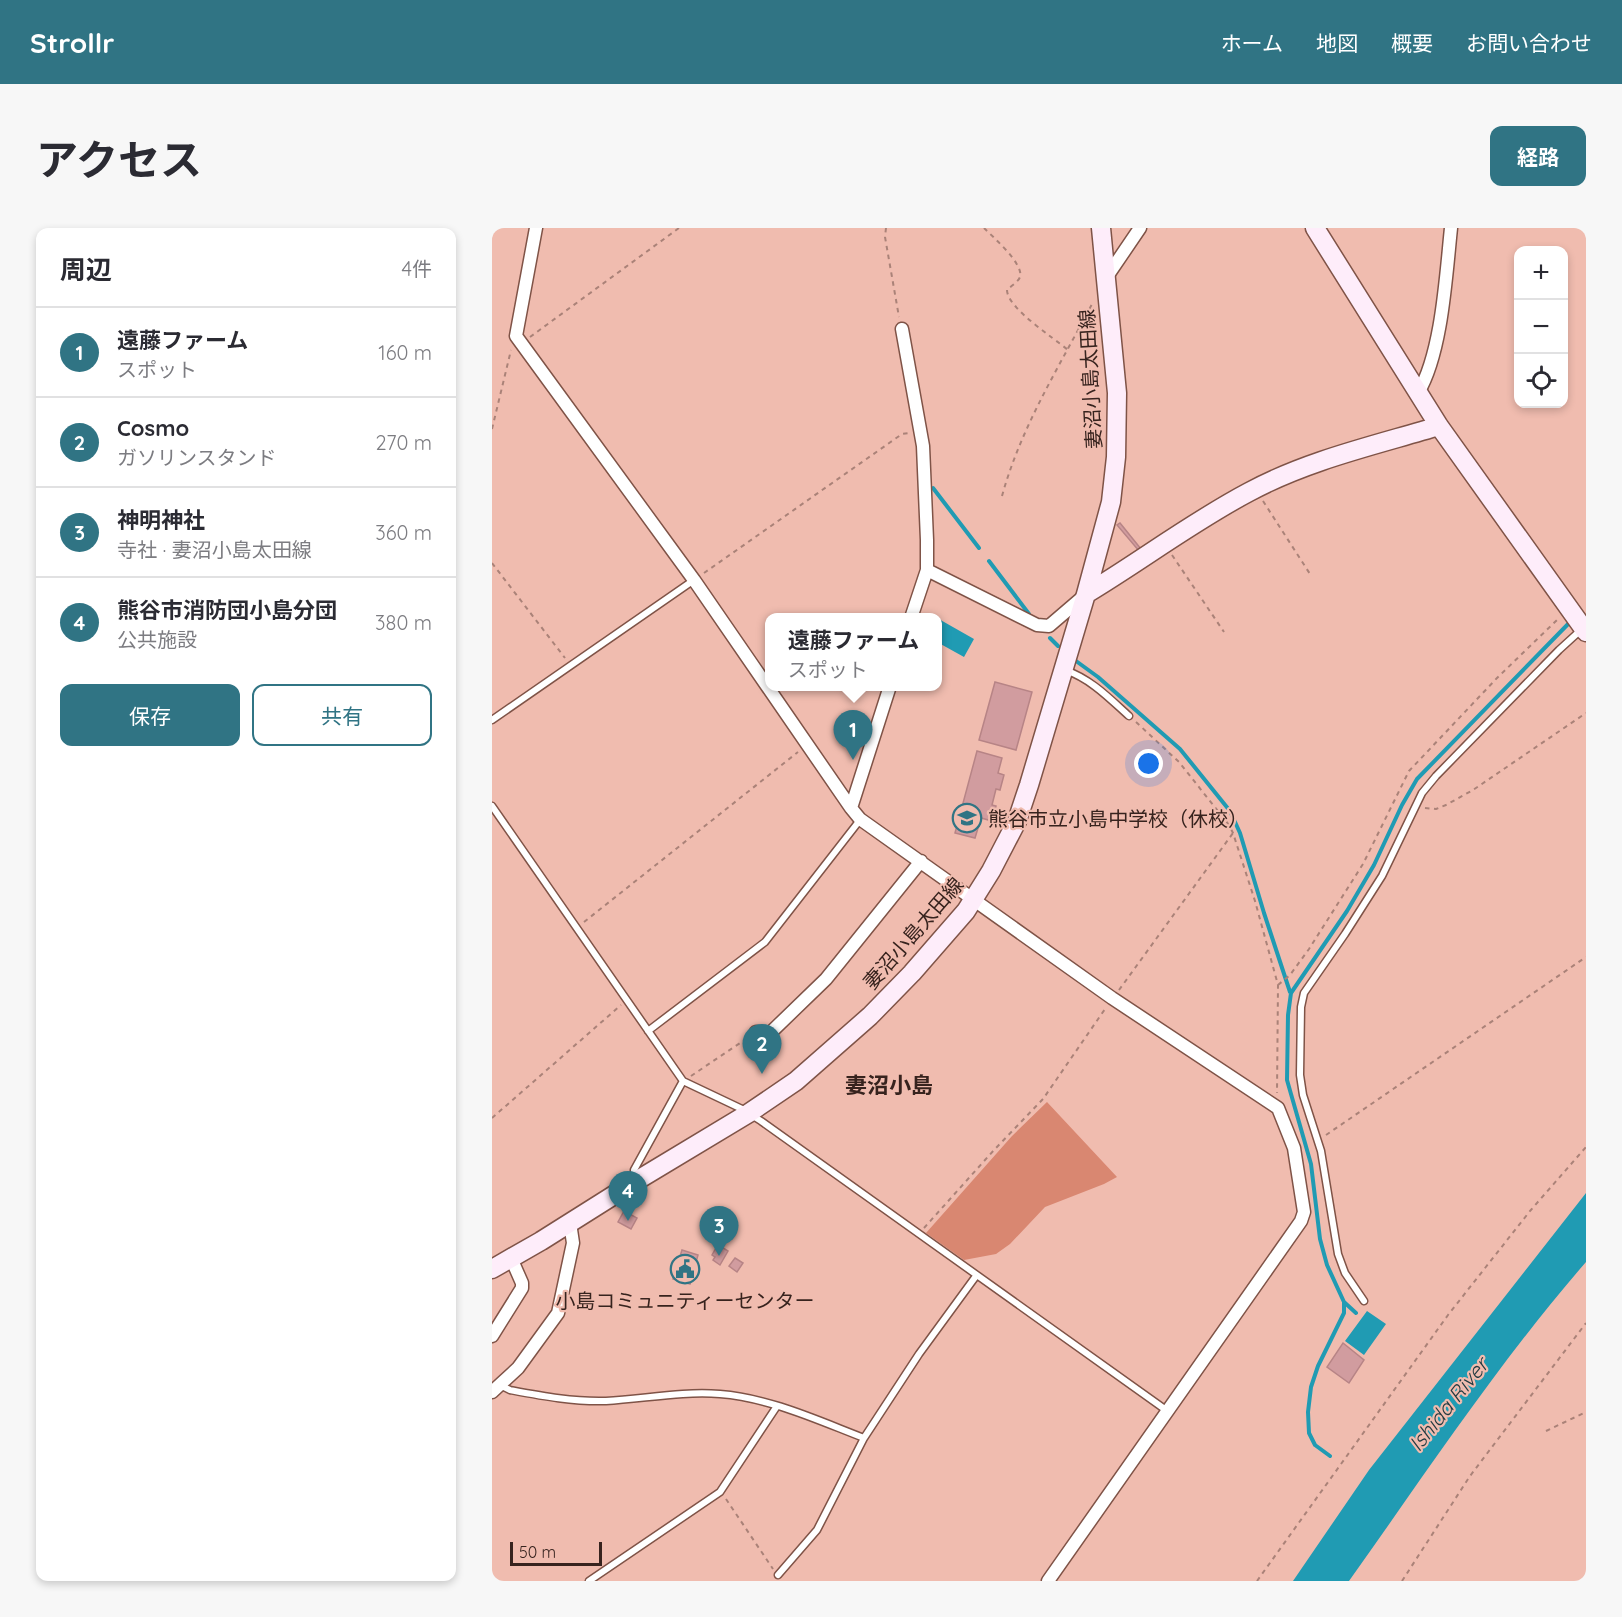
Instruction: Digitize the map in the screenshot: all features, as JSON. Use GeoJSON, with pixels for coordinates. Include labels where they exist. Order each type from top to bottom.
{"type":"FeatureCollection","features":[{"type":"Feature","properties":{"kind":"main road","name":"妻沼小島太田線"},"geometry":{"type":"LineString","coordinates":[[492,1269],[749,1113],[816,1065],[870,1016],[949,932],[974,900],[1017,821],[1064,670],[1109,511],[1118,419],[1116,370],[1101,228]]}},
{"type":"Feature","properties":{"kind":"main road"},"geometry":{"type":"LineString","coordinates":[[1315,228],[1439,426],[1580,624]]}},
{"type":"Feature","properties":{"kind":"main road"},"geometry":{"type":"LineString","coordinates":[[1086,594],[1164,543],[1255,489],[1306,467],[1439,426]]}},
{"type":"Feature","properties":{"kind":"street"},"geometry":{"type":"LineString","coordinates":[[536,228],[516,336],[694,580],[765,684]]}},
{"type":"Feature","properties":{"kind":"street"},"geometry":{"type":"LineString","coordinates":[[1106,278],[1140,228]]}},
{"type":"Feature","properties":{"kind":"street"},"geometry":{"type":"LineString","coordinates":[[1418,393],[1432,361],[1451,228]]}},
{"type":"Feature","properties":{"kind":"street"},"geometry":{"type":"LineString","coordinates":[[902,329],[923,446],[927,570],[913,613]]}},
{"type":"Feature","properties":{"kind":"street"},"geometry":{"type":"LineString","coordinates":[[927,570],[1037,625],[1049,626],[1086,594]]}},
{"type":"Feature","properties":{"kind":"street"},"geometry":{"type":"LineString","coordinates":[[770,691],[860,819],[1112,998],[1278,1108],[1294,1149],[1304,1212],[1301,1221],[1048,1581]]}},
{"type":"Feature","properties":{"kind":"street"},"geometry":{"type":"LineString","coordinates":[[851,808],[889,691]]}},
{"type":"Feature","properties":{"kind":"street"},"geometry":{"type":"LineString","coordinates":[[756,1032],[765,1038],[826,979],[921,861]]}},
{"type":"Feature","properties":{"kind":"street"},"geometry":{"type":"LineString","coordinates":[[496,1389],[518,1368],[558,1313],[573,1243],[570,1223]]}},
{"type":"Feature","properties":{"kind":"street"},"geometry":{"type":"LineString","coordinates":[[492,1336],[522,1288],[511,1258]]}},
{"type":"Feature","properties":{"kind":"lane"},"geometry":{"type":"LineString","coordinates":[[492,720],[694,580]]}},
{"type":"Feature","properties":{"kind":"lane"},"geometry":{"type":"LineString","coordinates":[[1364,1301],[1345,1273],[1338,1254],[1330,1215],[1325,1170],[1303,1095],[1300,1074],[1304,993],[1351,926],[1382,876],[1422,793],[1559,650],[1580,624]]}},
{"type":"Feature","properties":{"kind":"lane"},"geometry":{"type":"LineString","coordinates":[[1064,670],[1095,686],[1129,717]]}},
{"type":"Feature","properties":{"kind":"lane"},"geometry":{"type":"LineString","coordinates":[[492,806],[683,1081],[749,1113],[1166,1410]]}},
{"type":"Feature","properties":{"kind":"lane"},"geometry":{"type":"LineString","coordinates":[[648,1031],[765,942],[860,819]]}},
{"type":"Feature","properties":{"kind":"lane"},"geometry":{"type":"LineString","coordinates":[[636,1182],[634,1170],[683,1081]]}},
{"type":"Feature","properties":{"kind":"lane"},"geometry":{"type":"LineString","coordinates":[[778,1575],[817,1530],[864,1438],[919,1354],[976,1276]]}},
{"type":"Feature","properties":{"kind":"lane"},"geometry":{"type":"LineString","coordinates":[[496,1389],[575,1401],[606,1401],[680,1393],[721,1394],[761,1400],[864,1438]]}},
{"type":"Feature","properties":{"kind":"lane"},"geometry":{"type":"LineString","coordinates":[[588,1581],[720,1492],[777,1406]]}},
{"type":"Feature","properties":{"kind":"path"},"geometry":{"type":"LineString","coordinates":[[492,429],[510,350],[679,228]]}},
{"type":"Feature","properties":{"kind":"path"},"geometry":{"type":"LineString","coordinates":[[886,228],[885,237],[902,329]]}},
{"type":"Feature","properties":{"kind":"path"},"geometry":{"type":"LineString","coordinates":[[984,228],[1018,264],[1021,273],[1019,280],[1007,290],[1007,297],[1016,308],[1068,350]]}},
{"type":"Feature","properties":{"kind":"path"},"geometry":{"type":"LineString","coordinates":[[1002,496],[1012,462],[1035,411],[1095,298]]}},
{"type":"Feature","properties":{"kind":"path"},"geometry":{"type":"LineString","coordinates":[[694,580],[902,435],[920,431]]}},
{"type":"Feature","properties":{"kind":"path"},"geometry":{"type":"LineString","coordinates":[[1255,489],[1310,574]]}},
{"type":"Feature","properties":{"kind":"path"},"geometry":{"type":"LineString","coordinates":[[1164,543],[1224,632]]}},
{"type":"Feature","properties":{"kind":"path"},"geometry":{"type":"LineString","coordinates":[[492,563],[570,665]]}},
{"type":"Feature","properties":{"kind":"path"},"geometry":{"type":"LineString","coordinates":[[1416,806],[1436,809],[1446,805],[1473,790],[1586,713]]}},
{"type":"Feature","properties":{"kind":"path"},"geometry":{"type":"LineString","coordinates":[[1129,717],[1191,774],[1233,833],[1278,985],[1278,1108]]}},
{"type":"Feature","properties":{"kind":"path"},"geometry":{"type":"LineString","coordinates":[[576,929],[807,745]]}},
{"type":"Feature","properties":{"kind":"path"},"geometry":{"type":"LineString","coordinates":[[918,1235],[1043,1099],[1112,998],[1233,833]]}},
{"type":"Feature","properties":{"kind":"path"},"geometry":{"type":"LineString","coordinates":[[1318,1141],[1586,957]]}},
{"type":"Feature","properties":{"kind":"path"},"geometry":{"type":"LineString","coordinates":[[492,1118],[627,1000]]}},
{"type":"Feature","properties":{"kind":"path"},"geometry":{"type":"LineString","coordinates":[[683,1081],[756,1032]]}},
{"type":"Feature","properties":{"kind":"path"},"geometry":{"type":"LineString","coordinates":[[1257,1581],[1448,1315],[1530,1211],[1586,1148]]}},
{"type":"Feature","properties":{"kind":"path"},"geometry":{"type":"LineString","coordinates":[[1402,1581],[1470,1476],[1586,1323]]}},
{"type":"Feature","properties":{"kind":"path"},"geometry":{"type":"LineString","coordinates":[[1546,1431],[1586,1412]]}},
{"type":"Feature","properties":{"kind":"path"},"geometry":{"type":"LineString","coordinates":[[720,1492],[778,1575]]}},
{"type":"Feature","properties":{"kind":"shaded area"},"geometry":{"type":"Polygon","coordinates":[[[1047,1102],[1117,1177],[1045,1207],[1010,1244],[996,1254],[964,1260],[926,1233],[1012,1136],[1047,1102]]]}},
{"type":"Feature","properties":{"kind":"water"},"geometry":{"type":"Polygon","coordinates":[[[942,621],[974,639],[964,657],[942,645],[942,621]]]}},
{"type":"Feature","properties":{"kind":"water","name":"Ishida River"},"geometry":{"type":"Polygon","coordinates":[[[1586,1193],[1586,1262],[1493,1378],[1349,1581],[1293,1581],[1369,1470],[1586,1193]]]}},
{"type":"Feature","properties":{"kind":"water"},"geometry":{"type":"Polygon","coordinates":[[[1367,1311],[1386,1324],[1364,1355],[1345,1341],[1367,1311]]]}},
{"type":"Feature","properties":{"kind":"building"},"geometry":{"type":"Polygon","coordinates":[[[1120,523],[1141,549],[1139,551],[1117,525],[1120,523]]]}},
{"type":"Feature","properties":{"kind":"building"},"geometry":{"type":"Polygon","coordinates":[[[995,682],[1032,692],[1016,750],[979,740],[995,682]]]}},
{"type":"Feature","properties":{"kind":"building"},"geometry":{"type":"Polygon","coordinates":[[[977,751],[1002,758],[998,773],[1004,775],[1000,790],[996,789],[992,805],[996,806],[992,821],[981,818],[975,838],[955,833],[977,751]]]}},
{"type":"Feature","properties":{"kind":"building"},"geometry":{"type":"Polygon","coordinates":[[[624,1211],[637,1218],[631,1229],[618,1222],[624,1211]]]}},
{"type":"Feature","properties":{"kind":"building"},"geometry":{"type":"Polygon","coordinates":[[[720,1246],[728,1251],[720,1265],[713,1260],[715,1257],[712,1255],[720,1246]]]}},
{"type":"Feature","properties":{"kind":"building"},"geometry":{"type":"Polygon","coordinates":[[[682,1250],[698,1255],[690,1284],[673,1279],[674,1265],[677,1266],[682,1250]]]}},
{"type":"Feature","properties":{"kind":"building"},"geometry":{"type":"Polygon","coordinates":[[[735,1258],[743,1263],[737,1272],[729,1266],[735,1258]]]}},
{"type":"Feature","properties":{"kind":"building"},"geometry":{"type":"Polygon","coordinates":[[[1343,1343],[1364,1360],[1349,1383],[1327,1367],[1343,1343]]]}},
{"type":"Feature","properties":{"kind":"waterway"},"geometry":{"type":"LineString","coordinates":[[933,488],[979,548]]}},
{"type":"Feature","properties":{"kind":"waterway"},"geometry":{"type":"LineString","coordinates":[[989,561],[1029,614]]}},
{"type":"Feature","properties":{"kind":"waterway"},"geometry":{"type":"LineString","coordinates":[[1330,1456],[1315,1445],[1309,1433],[1308,1412],[1311,1387],[1318,1366],[1344,1313],[1344,1302],[1327,1265],[1320,1239],[1311,1164],[1287,1080],[1288,1015],[1291,993],[1347,911],[1374,865],[1417,779],[1572,620]]}},
{"type":"Feature","properties":{"kind":"waterway"},"geometry":{"type":"LineString","coordinates":[[1050,638],[1058,646]]}},
{"type":"Feature","properties":{"kind":"waterway"},"geometry":{"type":"LineString","coordinates":[[1076,661],[1098,677],[1180,749],[1230,811],[1240,833],[1290,992]]}},
{"type":"Feature","properties":{"kind":"waterway"},"geometry":{"type":"LineString","coordinates":[[1344,1302],[1356,1313]]}},
{"type":"Feature","properties":{"kind":"place","name":"遠藤ファーム"},"geometry":{"type":"Point","coordinates":[853,760]}},
{"type":"Feature","properties":{"kind":"place","name":"熊谷市立小島中学校（休校）"},"geometry":{"type":"Point","coordinates":[967,818]}},
{"type":"Feature","properties":{"kind":"place","name":"Cosmo"},"geometry":{"type":"Point","coordinates":[762,1074]}},
{"type":"Feature","properties":{"kind":"place","name":"熊谷市消防団小島分団"},"geometry":{"type":"Point","coordinates":[628,1221]}},
{"type":"Feature","properties":{"kind":"place","name":"神明神社"},"geometry":{"type":"Point","coordinates":[719,1256]}},
{"type":"Feature","properties":{"kind":"place","name":"小島コミュニティーセンター"},"geometry":{"type":"Point","coordinates":[685,1269]}},
{"type":"Feature","properties":{"kind":"district","name":"妻沼小島"},"geometry":{"type":"Point","coordinates":[889,1085]}}]}
